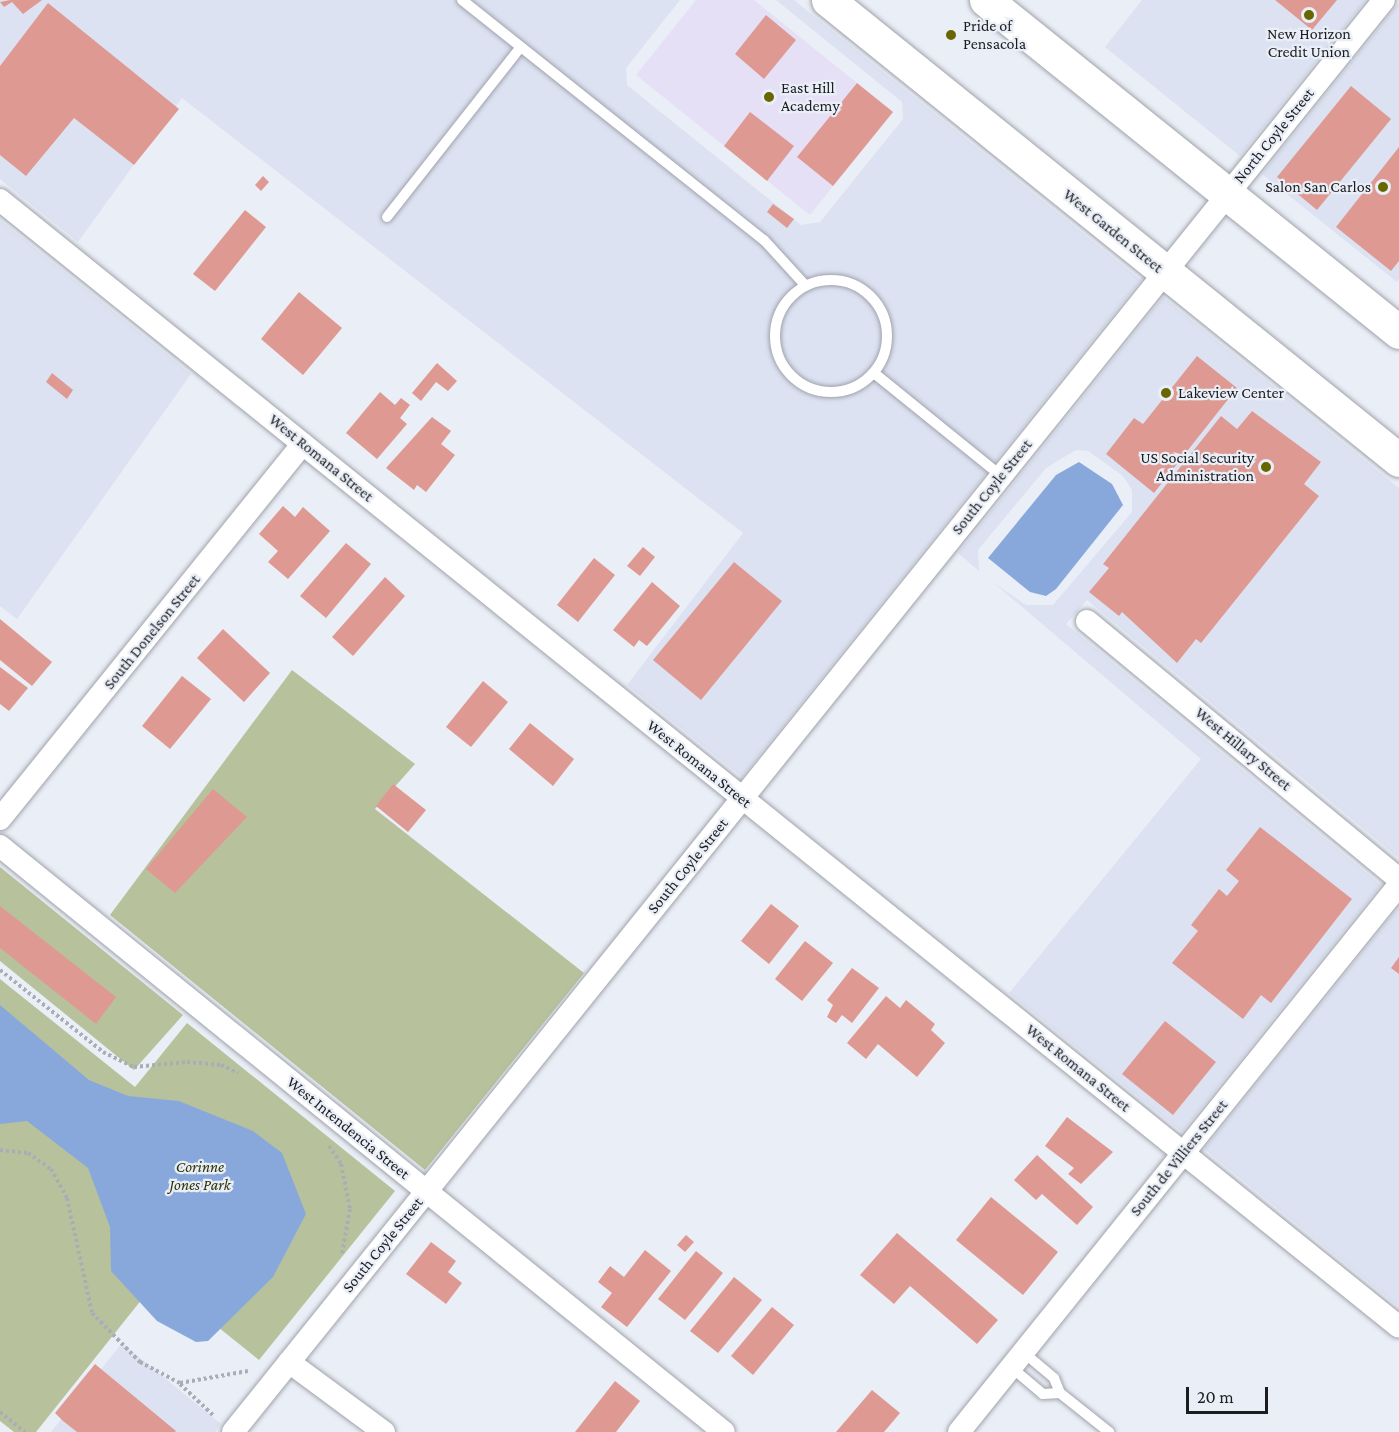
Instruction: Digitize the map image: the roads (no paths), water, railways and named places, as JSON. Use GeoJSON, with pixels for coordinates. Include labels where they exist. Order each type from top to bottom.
{"type":"FeatureCollection","features":[{"type":"Feature","properties":{"kind":"main road","name":"West Garden Street"},"geometry":{"type":"LineString","coordinates":[[828,0],[1399,460]]}},
{"type":"Feature","properties":{"kind":"main road"},"geometry":{"type":"LineString","coordinates":[[986,0],[1399,332]]}},
{"type":"Feature","properties":{"kind":"street","name":"North Coyle Street"},"geometry":{"type":"LineString","coordinates":[[1165,272],[1384,0]]}},
{"type":"Feature","properties":{"kind":"street","name":"West Romana Street"},"geometry":{"type":"LineString","coordinates":[[0,200],[1399,1327]]}},
{"type":"Feature","properties":{"kind":"street","name":"South Coyle Street"},"geometry":{"type":"LineString","coordinates":[[233,1432],[1165,272]]}},
{"type":"Feature","properties":{"kind":"street","name":"South Donelson Street"},"geometry":{"type":"LineString","coordinates":[[0,819],[303,444]]}},
{"type":"Feature","properties":{"kind":"street","name":"West Hillary Street"},"geometry":{"type":"LineString","coordinates":[[1087,621],[1399,879]]}},
{"type":"Feature","properties":{"kind":"street","name":"West Intendencia Street"},"geometry":{"type":"LineString","coordinates":[[0,846],[724,1432]]}},
{"type":"Feature","properties":{"kind":"street","name":"South de Villiers Street"},"geometry":{"type":"LineString","coordinates":[[959,1432],[1399,885]]}},
{"type":"Feature","properties":{"kind":"street"},"geometry":{"type":"LineString","coordinates":[[289,1362],[384,1432]]}},
{"type":"Feature","properties":{"kind":"lane"},"geometry":{"type":"LineString","coordinates":[[462,0],[764,240],[806,286]]}},
{"type":"Feature","properties":{"kind":"lane"},"geometry":{"type":"LineString","coordinates":[[387,218],[521,47]]}},
{"type":"Feature","properties":{"kind":"lane"},"geometry":{"type":"LineString","coordinates":[[834,279],[851,284],[878,306],[887,340],[873,373],[841,391],[803,385],[789,373],[775,338],[777,319],[786,302],[806,286],[834,279]]}},
{"type":"Feature","properties":{"kind":"lane"},"geometry":{"type":"LineString","coordinates":[[873,373],[1001,476]]}},
{"type":"Feature","properties":{"kind":"lane"},"geometry":{"type":"LineString","coordinates":[[1017,1359],[1042,1394],[1060,1393]]}},
{"type":"Feature","properties":{"kind":"lane"},"geometry":{"type":"LineString","coordinates":[[1017,1359],[1054,1378],[1060,1393],[1109,1432]]}},
{"type":"Feature","properties":{"kind":"water"},"geometry":{"type":"Polygon","coordinates":[[[1079,462],[1112,484],[1123,505],[1056,589],[1046,596],[1030,592],[988,558],[1056,475],[1079,462]]]}},
{"type":"Feature","properties":{"kind":"water"},"geometry":{"type":"Polygon","coordinates":[[[0,1005],[89,1080],[128,1096],[179,1101],[253,1131],[282,1153],[306,1214],[273,1277],[208,1341],[196,1342],[157,1321],[111,1271],[110,1227],[88,1168],[27,1121],[0,1124],[0,1005]]]}},
{"type":"Feature","properties":{"kind":"place","name":"New Horizon Credit Union"},"geometry":{"type":"Point","coordinates":[1309,15]}},
{"type":"Feature","properties":{"kind":"place","name":"Pride of Pensacola"},"geometry":{"type":"Point","coordinates":[951,35]}},
{"type":"Feature","properties":{"kind":"place","name":"East Hill Academy"},"geometry":{"type":"Point","coordinates":[769,97]}},
{"type":"Feature","properties":{"kind":"place","name":"Salon San Carlos"},"geometry":{"type":"Point","coordinates":[1383,187]}},
{"type":"Feature","properties":{"kind":"place","name":"Lakeview Center"},"geometry":{"type":"Point","coordinates":[1166,393]}},
{"type":"Feature","properties":{"kind":"place","name":"US Social Security Administration"},"geometry":{"type":"Point","coordinates":[1266,467]}},
{"type":"Feature","properties":{"kind":"park label","name":"Corinne Jones Park"},"geometry":{"type":"Point","coordinates":[200,1176]}}]}
